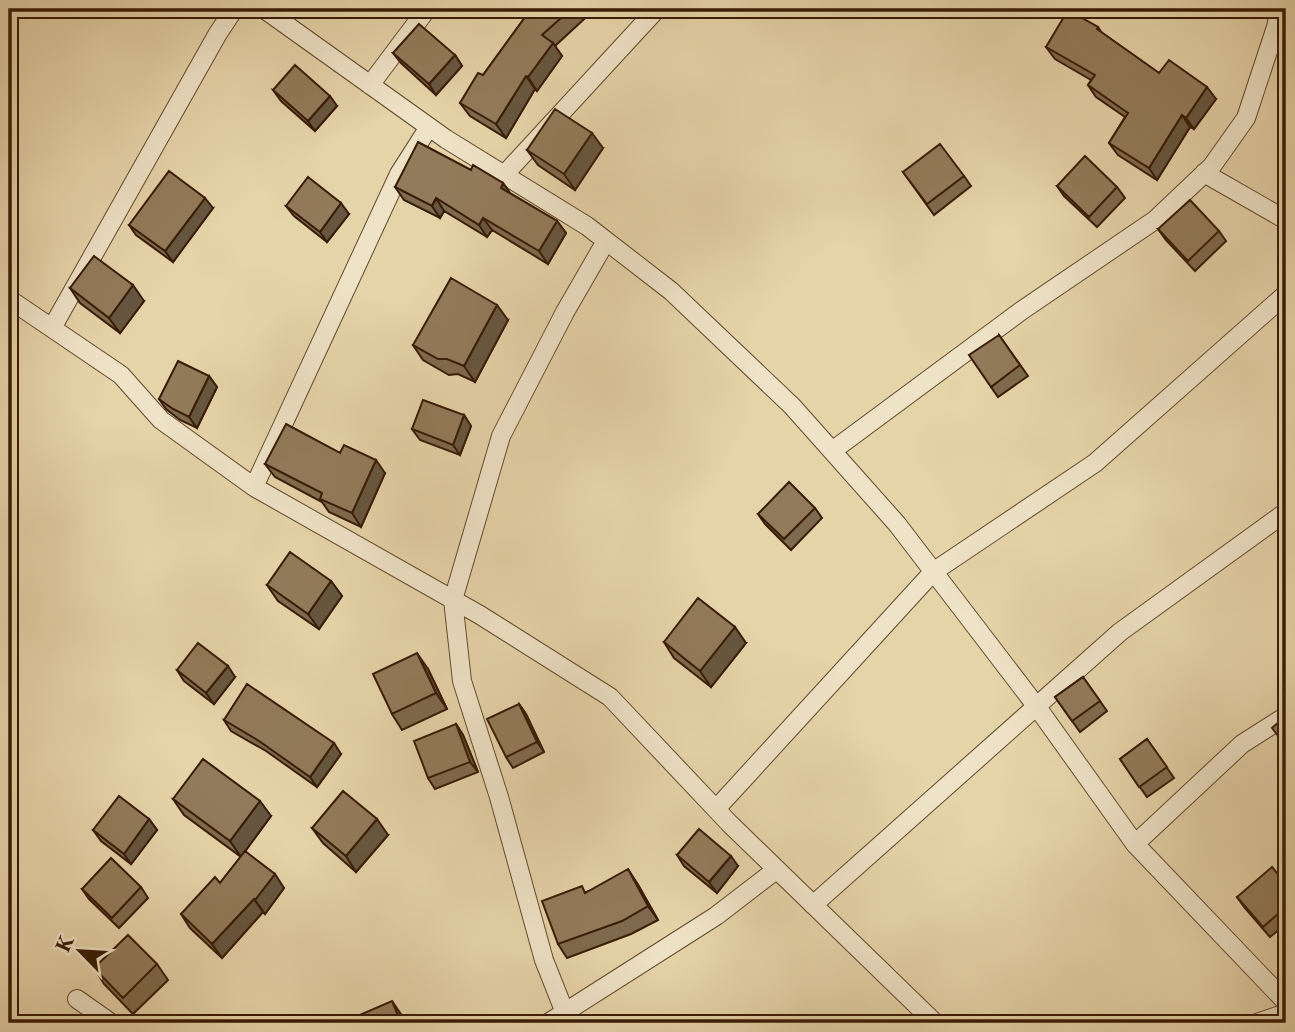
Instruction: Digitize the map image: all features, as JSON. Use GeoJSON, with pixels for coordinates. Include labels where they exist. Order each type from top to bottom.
{"type":"FeatureCollection","features":[{"type":"Feature","properties":{"kind":"street"},"geometry":{"type":"LineString","coordinates":[[52,328],[234,9]]}},
{"type":"Feature","properties":{"kind":"street"},"geometry":{"type":"LineString","coordinates":[[264,9],[429,127],[587,226],[671,291],[792,405],[897,524],[1037,707],[1135,844],[1286,1002]]}},
{"type":"Feature","properties":{"kind":"street"},"geometry":{"type":"LineString","coordinates":[[370,85],[427,9]]}},
{"type":"Feature","properties":{"kind":"street"},"geometry":{"type":"LineString","coordinates":[[504,175],[657,9]]}},
{"type":"Feature","properties":{"kind":"street"},"geometry":{"type":"LineString","coordinates":[[832,451],[1021,312],[1155,220],[1204,173],[1246,118],[1278,24],[1278,9]]}},
{"type":"Feature","properties":{"kind":"street"},"geometry":{"type":"LineString","coordinates":[[254,487],[399,174],[429,127]]}},
{"type":"Feature","properties":{"kind":"street"},"geometry":{"type":"LineString","coordinates":[[1204,173],[1286,220]]}},
{"type":"Feature","properties":{"kind":"street"},"geometry":{"type":"LineString","coordinates":[[567,1018],[544,960],[462,681],[453,600],[502,436],[565,312],[606,241]]}},
{"type":"Feature","properties":{"kind":"street"},"geometry":{"type":"LineString","coordinates":[[716,810],[933,572],[1095,463],[1286,294]]}},
{"type":"Feature","properties":{"kind":"street"},"geometry":{"type":"LineString","coordinates":[[9,299],[121,374],[161,420],[254,487],[453,600],[610,696],[716,810],[935,1023]]}},
{"type":"Feature","properties":{"kind":"street"},"geometry":{"type":"LineString","coordinates":[[813,905],[1120,632],[1286,512]]}},
{"type":"Feature","properties":{"kind":"street"},"geometry":{"type":"LineString","coordinates":[[1135,844],[1242,744],[1286,716]]}},
{"type":"Feature","properties":{"kind":"street"},"geometry":{"type":"LineString","coordinates":[[548,1023],[567,1018],[716,916],[776,870]]}},
{"type":"Feature","properties":{"kind":"street"},"geometry":{"type":"LineString","coordinates":[[77,999],[111,1023]]}},
{"type":"Feature","properties":{"kind":"street"},"geometry":{"type":"LineString","coordinates":[[1257,1023],[1286,1013]]}},
{"type":"Feature","properties":{"kind":"building"},"geometry":{"type":"Polygon","coordinates":[[[531,9],[571,9],[542,35],[553,43],[528,77],[526,76],[496,124],[460,103],[478,73],[483,75],[531,9]]]}},
{"type":"Feature","properties":{"kind":"building"},"geometry":{"type":"Polygon","coordinates":[[[1068,10],[1098,27],[1097,29],[1159,73],[1169,60],[1207,87],[1186,118],[1182,115],[1149,168],[1109,143],[1128,113],[1088,85],[1095,75],[1046,47],[1068,10]]]}},
{"type":"Feature","properties":{"kind":"building"},"geometry":{"type":"Polygon","coordinates":[[[419,24],[455,55],[429,84],[393,53],[419,24]]]}},
{"type":"Feature","properties":{"kind":"building"},"geometry":{"type":"Polygon","coordinates":[[[295,65],[330,96],[308,121],[273,90],[295,65]]]}},
{"type":"Feature","properties":{"kind":"building"},"geometry":{"type":"Polygon","coordinates":[[[555,109],[592,133],[564,174],[527,150],[555,109]]]}},
{"type":"Feature","properties":{"kind":"building"},"geometry":{"type":"Polygon","coordinates":[[[418,142],[471,170],[473,165],[503,183],[501,188],[557,221],[539,251],[483,218],[479,225],[436,198],[432,206],[395,187],[418,142]]]}},
{"type":"Feature","properties":{"kind":"building"},"geometry":{"type":"Polygon","coordinates":[[[940,144],[964,176],[927,204],[903,172],[940,144]]]}},
{"type":"Feature","properties":{"kind":"building"},"geometry":{"type":"Polygon","coordinates":[[[1085,156],[1117,187],[1089,217],[1057,186],[1085,156]]]}},
{"type":"Feature","properties":{"kind":"building"},"geometry":{"type":"Polygon","coordinates":[[[169,171],[205,198],[165,251],[129,225],[169,171]]]}},
{"type":"Feature","properties":{"kind":"building"},"geometry":{"type":"Polygon","coordinates":[[[308,177],[341,203],[320,232],[286,206],[308,177]]]}},
{"type":"Feature","properties":{"kind":"building"},"geometry":{"type":"Polygon","coordinates":[[[1190,200],[1219,231],[1188,261],[1158,229],[1190,200]]]}},
{"type":"Feature","properties":{"kind":"building"},"geometry":{"type":"Polygon","coordinates":[[[94,256],[133,285],[109,318],[70,288],[94,256]]]}},
{"type":"Feature","properties":{"kind":"building"},"geometry":{"type":"Polygon","coordinates":[[[451,278],[497,305],[464,366],[447,359],[438,359],[413,345],[451,278]]]}},
{"type":"Feature","properties":{"kind":"building"},"geometry":{"type":"Polygon","coordinates":[[[999,335],[1020,365],[991,387],[969,355],[999,335]]]}},
{"type":"Feature","properties":{"kind":"building"},"geometry":{"type":"Polygon","coordinates":[[[178,361],[209,376],[189,417],[159,399],[178,361]]]}},
{"type":"Feature","properties":{"kind":"building"},"geometry":{"type":"Polygon","coordinates":[[[423,400],[464,415],[453,445],[412,429],[423,400]]]}},
{"type":"Feature","properties":{"kind":"building"},"geometry":{"type":"Polygon","coordinates":[[[286,424],[340,453],[344,445],[376,460],[352,513],[320,499],[322,493],[265,464],[286,424]]]}},
{"type":"Feature","properties":{"kind":"building"},"geometry":{"type":"Polygon","coordinates":[[[789,482],[815,508],[784,539],[758,514],[789,482]]]}},
{"type":"Feature","properties":{"kind":"building"},"geometry":{"type":"Polygon","coordinates":[[[290,552],[331,581],[308,614],[267,585],[290,552]]]}},
{"type":"Feature","properties":{"kind":"building"},"geometry":{"type":"Polygon","coordinates":[[[698,598],[735,627],[700,671],[664,642],[698,598]]]}},
{"type":"Feature","properties":{"kind":"building"},"geometry":{"type":"Polygon","coordinates":[[[198,643],[228,666],[206,693],[177,670],[198,643]]]}},
{"type":"Feature","properties":{"kind":"building"},"geometry":{"type":"Polygon","coordinates":[[[417,653],[436,693],[392,714],[373,674],[417,653]]]}},
{"type":"Feature","properties":{"kind":"building"},"geometry":{"type":"Polygon","coordinates":[[[1083,677],[1100,701],[1072,721],[1055,697],[1083,677]]]}},
{"type":"Feature","properties":{"kind":"building"},"geometry":{"type":"Polygon","coordinates":[[[247,684],[334,743],[310,777],[224,720],[247,684]]]}},
{"type":"Feature","properties":{"kind":"building"},"geometry":{"type":"Polygon","coordinates":[[[519,704],[537,742],[506,757],[487,719],[519,704]]]}},
{"type":"Feature","properties":{"kind":"building"},"geometry":{"type":"Polygon","coordinates":[[[1286,716],[1286,746],[1272,728],[1286,716]]]}},
{"type":"Feature","properties":{"kind":"building"},"geometry":{"type":"Polygon","coordinates":[[[456,724],[470,762],[428,778],[414,741],[456,724]]]}},
{"type":"Feature","properties":{"kind":"building"},"geometry":{"type":"Polygon","coordinates":[[[1147,739],[1167,767],[1139,787],[1120,759],[1147,739]]]}},
{"type":"Feature","properties":{"kind":"building"},"geometry":{"type":"Polygon","coordinates":[[[203,759],[260,801],[230,841],[173,799],[203,759]]]}},
{"type":"Feature","properties":{"kind":"building"},"geometry":{"type":"Polygon","coordinates":[[[343,791],[377,819],[346,856],[312,828],[343,791]]]}},
{"type":"Feature","properties":{"kind":"building"},"geometry":{"type":"Polygon","coordinates":[[[119,796],[149,819],[124,854],[93,830],[119,796]]]}},
{"type":"Feature","properties":{"kind":"building"},"geometry":{"type":"Polygon","coordinates":[[[699,829],[731,856],[709,882],[677,855],[699,829]]]}},
{"type":"Feature","properties":{"kind":"building"},"geometry":{"type":"Polygon","coordinates":[[[245,851],[275,874],[255,900],[212,944],[181,914],[215,877],[220,883],[245,851]]]}},
{"type":"Feature","properties":{"kind":"building"},"geometry":{"type":"Polygon","coordinates":[[[111,858],[141,887],[112,918],[82,889],[111,858]]]}},
{"type":"Feature","properties":{"kind":"building"},"geometry":{"type":"Polygon","coordinates":[[[1272,867],[1286,884],[1286,907],[1263,927],[1237,897],[1272,867]]]}},
{"type":"Feature","properties":{"kind":"building"},"geometry":{"type":"Polygon","coordinates":[[[628,869],[648,906],[622,921],[558,944],[542,901],[582,886],[585,893],[628,869]]]}},
{"type":"Feature","properties":{"kind":"building"},"geometry":{"type":"Polygon","coordinates":[[[128,935],[157,964],[123,998],[94,968],[128,935]]]}},
{"type":"Feature","properties":{"kind":"building"},"geometry":{"type":"Polygon","coordinates":[[[392,1001],[401,1023],[358,1023],[355,1017],[392,1001]]]}}]}
